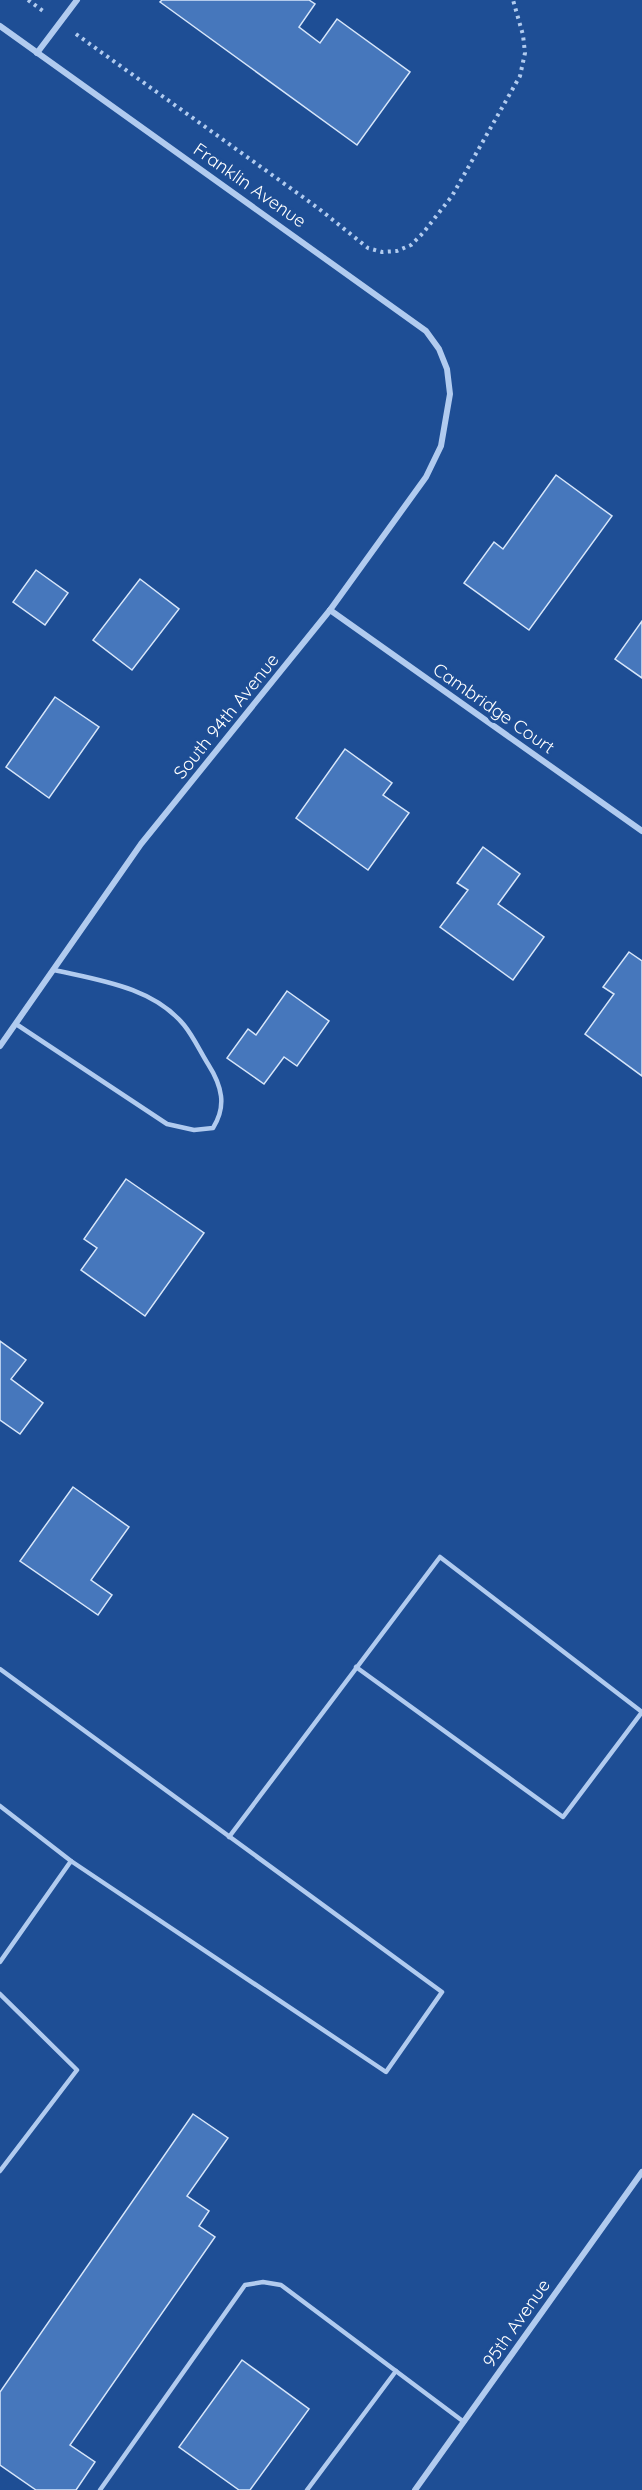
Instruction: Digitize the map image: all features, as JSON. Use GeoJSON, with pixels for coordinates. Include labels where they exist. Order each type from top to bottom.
{"type":"FeatureCollection","features":[{"type":"Feature","properties":{"kind":"street"},"geometry":{"type":"LineString","coordinates":[[37,53],[61,24],[76,0]]}},
{"type":"Feature","properties":{"kind":"street","name":"Franklin Avenue"},"geometry":{"type":"LineString","coordinates":[[0,26],[426,331],[439,349],[447,369],[450,394]]}},
{"type":"Feature","properties":{"kind":"street","name":"South 94th Avenue"},"geometry":{"type":"LineString","coordinates":[[0,1046],[141,844],[330,610],[426,477],[441,446],[450,394]]}},
{"type":"Feature","properties":{"kind":"street","name":"Cambridge Court"},"geometry":{"type":"LineString","coordinates":[[330,610],[642,831]]}},
{"type":"Feature","properties":{"kind":"street","name":"95th Avenue"},"geometry":{"type":"LineString","coordinates":[[415,2490],[642,2172]]}},
{"type":"Feature","properties":{"kind":"lane"},"geometry":{"type":"LineString","coordinates":[[16,1024],[167,1124],[194,1131],[213,1128],[220,1117],[224,1101],[213,1072],[184,1025],[166,1008],[146,996],[116,984],[54,970]]}},
{"type":"Feature","properties":{"kind":"lane"},"geometry":{"type":"LineString","coordinates":[[229,1837],[356,1667],[440,1557],[642,1712],[563,1817],[356,1667]]}},
{"type":"Feature","properties":{"kind":"lane"},"geometry":{"type":"LineString","coordinates":[[0,1668],[442,1992],[386,2072],[71,1861],[0,1806]]}},
{"type":"Feature","properties":{"kind":"lane"},"geometry":{"type":"LineString","coordinates":[[0,1962],[71,1861]]}},
{"type":"Feature","properties":{"kind":"lane"},"geometry":{"type":"LineString","coordinates":[[0,1994],[77,2070],[0,2171]]}},
{"type":"Feature","properties":{"kind":"lane"},"geometry":{"type":"LineString","coordinates":[[100,2490],[245,2285],[263,2282],[281,2285],[464,2422]]}},
{"type":"Feature","properties":{"kind":"lane"},"geometry":{"type":"LineString","coordinates":[[307,2490],[396,2371]]}},
{"type":"Feature","properties":{"kind":"path"},"geometry":{"type":"LineString","coordinates":[[28,0],[318,208],[368,248],[382,252],[397,251],[411,245],[423,233],[452,196],[520,76],[525,53],[523,35],[513,0]]}},
{"type":"Feature","properties":{"kind":"building"},"geometry":{"type":"Polygon","coordinates":[[[162,0],[309,0],[315,4],[299,27],[320,43],[337,19],[410,72],[357,145],[160,2],[162,0]]]}},
{"type":"Feature","properties":{"kind":"building"},"geometry":{"type":"Polygon","coordinates":[[[556,475],[612,516],[529,630],[464,583],[494,542],[503,549],[556,475]]]}},
{"type":"Feature","properties":{"kind":"building"},"geometry":{"type":"Polygon","coordinates":[[[36,570],[68,593],[45,625],[13,602],[36,570]]]}},
{"type":"Feature","properties":{"kind":"building"},"geometry":{"type":"Polygon","coordinates":[[[140,579],[179,609],[132,670],[93,640],[140,579]]]}},
{"type":"Feature","properties":{"kind":"building"},"geometry":{"type":"Polygon","coordinates":[[[642,621],[642,678],[615,659],[642,621]]]}},
{"type":"Feature","properties":{"kind":"building"},"geometry":{"type":"Polygon","coordinates":[[[55,697],[99,727],[49,798],[6,767],[55,697]]]}},
{"type":"Feature","properties":{"kind":"building"},"geometry":{"type":"Polygon","coordinates":[[[345,749],[392,783],[383,795],[409,813],[368,870],[296,818],[345,749]]]}},
{"type":"Feature","properties":{"kind":"building"},"geometry":{"type":"Polygon","coordinates":[[[483,847],[520,874],[498,904],[544,937],[513,980],[440,927],[468,890],[457,883],[483,847]]]}},
{"type":"Feature","properties":{"kind":"building"},"geometry":{"type":"Polygon","coordinates":[[[629,952],[642,961],[642,1076],[585,1034],[614,994],[603,987],[629,952]]]}},
{"type":"Feature","properties":{"kind":"building"},"geometry":{"type":"Polygon","coordinates":[[[287,991],[329,1021],[297,1066],[284,1057],[264,1084],[227,1058],[248,1029],[256,1035],[287,991]]]}},
{"type":"Feature","properties":{"kind":"building"},"geometry":{"type":"Polygon","coordinates":[[[126,1179],[204,1233],[145,1316],[81,1270],[97,1248],[84,1239],[126,1179]]]}},
{"type":"Feature","properties":{"kind":"building"},"geometry":{"type":"Polygon","coordinates":[[[0,1341],[26,1360],[11,1379],[43,1403],[20,1434],[0,1420],[0,1341]]]}},
{"type":"Feature","properties":{"kind":"building"},"geometry":{"type":"Polygon","coordinates":[[[73,1487],[129,1527],[91,1580],[112,1595],[98,1615],[20,1561],[73,1487]]]}},
{"type":"Feature","properties":{"kind":"building"},"geometry":{"type":"Polygon","coordinates":[[[193,2114],[228,2138],[187,2196],[209,2211],[199,2226],[215,2237],[70,2445],[95,2462],[76,2490],[36,2490],[0,2465],[0,2392],[193,2114]]]}},
{"type":"Feature","properties":{"kind":"building"},"geometry":{"type":"Polygon","coordinates":[[[242,2360],[309,2409],[250,2490],[239,2490],[179,2447],[242,2360]]]}}]}
